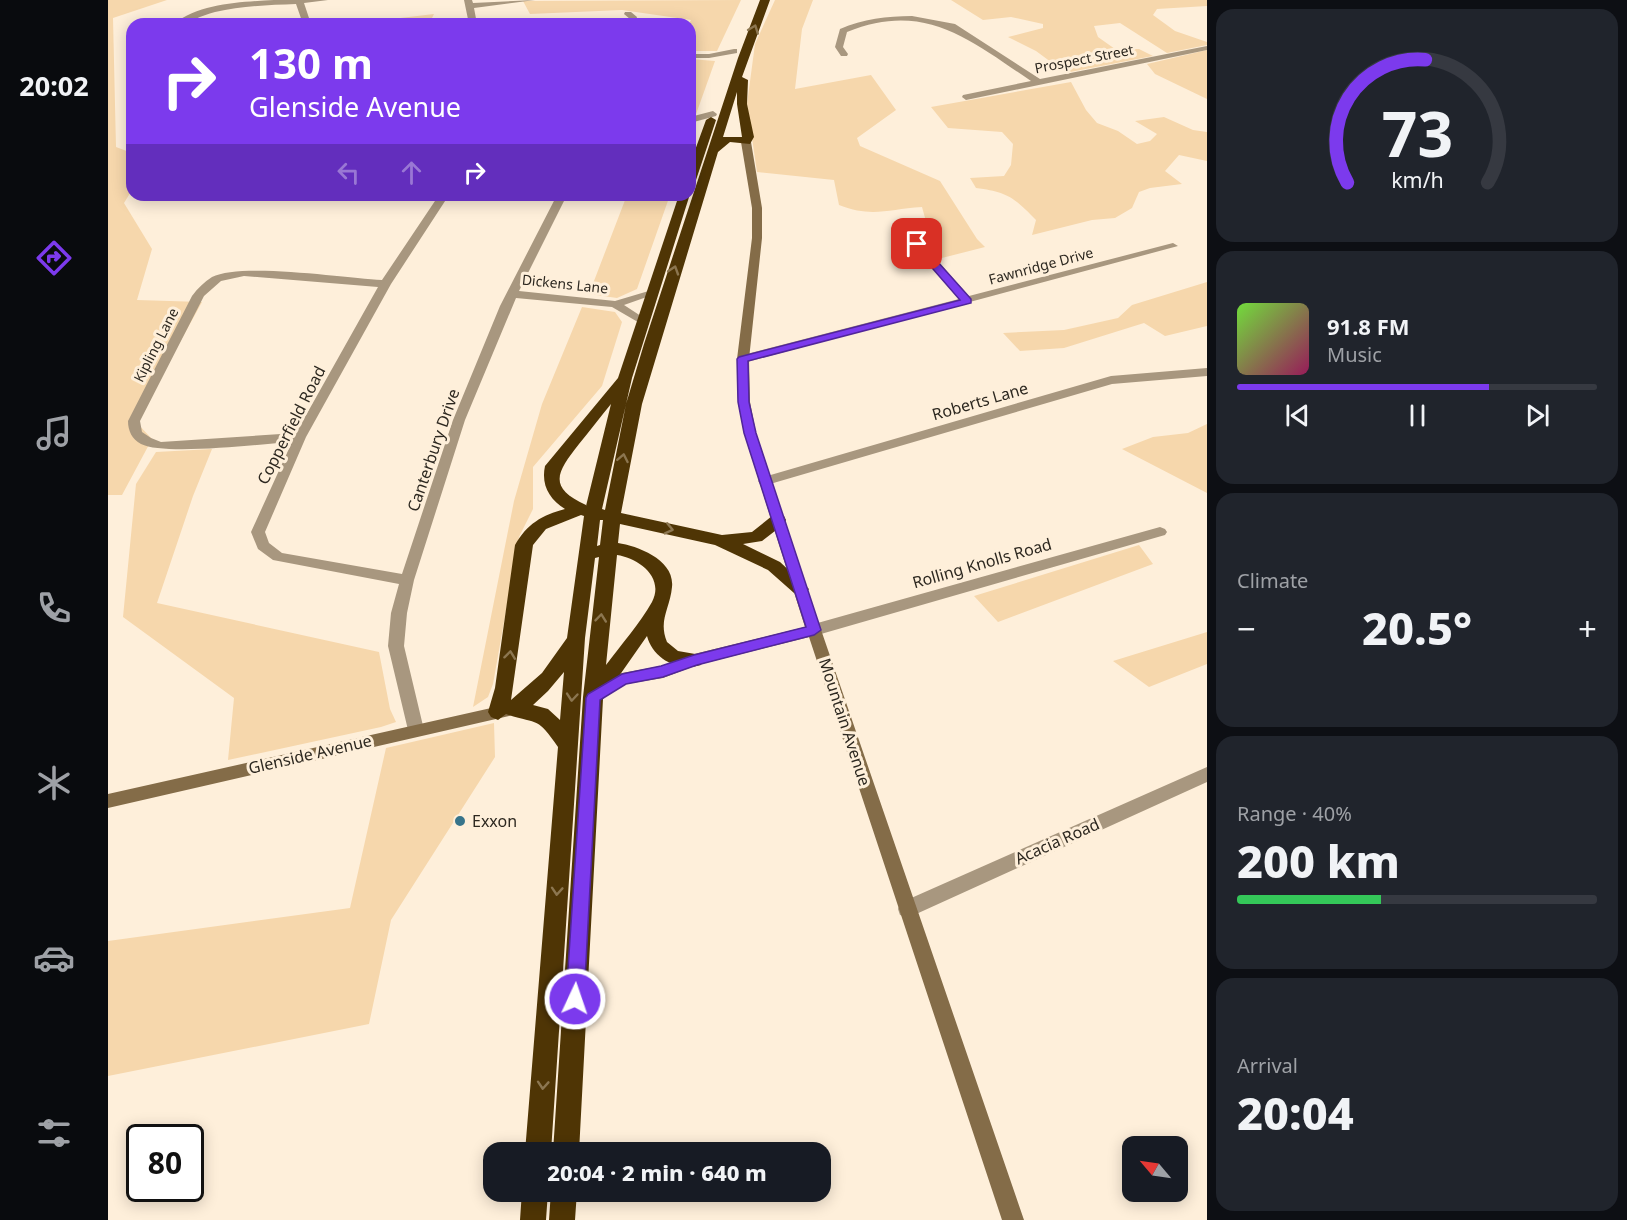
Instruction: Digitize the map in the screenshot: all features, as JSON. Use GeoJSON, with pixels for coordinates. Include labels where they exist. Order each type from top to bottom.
{"type":"FeatureCollection","features":[{"type":"Feature","properties":{"kind":"highway"},"geometry":{"type":"LineString","coordinates":[[568,1142],[593,698],[612,516],[634,404],[651,344],[714,150],[754,0]]}},
{"type":"Feature","properties":{"kind":"highway"},"geometry":{"type":"LineString","coordinates":[[696,162],[729,63],[738,55],[765,0]]}},
{"type":"Feature","properties":{"kind":"highway"},"geometry":{"type":"LineString","coordinates":[[714,150],[726,139],[737,138],[746,141],[748,137],[742,104],[738,55]]}},
{"type":"Feature","properties":{"kind":"highway"},"geometry":{"type":"LineString","coordinates":[[539,1142],[576,638],[586,562],[587,511],[625,378],[683,201]]}},
{"type":"Feature","properties":{"kind":"highway"},"geometry":{"type":"LineString","coordinates":[[625,378],[553,466],[550,477],[554,490],[566,503],[587,511],[720,540],[774,566],[800,589]]}},
{"type":"Feature","properties":{"kind":"highway"},"geometry":{"type":"LineString","coordinates":[[505,710],[505,688],[524,545],[527,537],[547,521],[587,511]]}},
{"type":"Feature","properties":{"kind":"highway"},"geometry":{"type":"LineString","coordinates":[[720,540],[756,537],[778,520]]}},
{"type":"Feature","properties":{"kind":"highway"},"geometry":{"type":"LineString","coordinates":[[586,562],[596,551],[608,549],[636,554],[654,565],[660,572],[664,590],[656,609],[593,698]]}},
{"type":"Feature","properties":{"kind":"highway"},"geometry":{"type":"LineString","coordinates":[[656,609],[654,638],[658,645],[676,658],[694,660]]}},
{"type":"Feature","properties":{"kind":"highway"},"geometry":{"type":"LineString","coordinates":[[505,710],[533,696],[547,682],[576,638]]}},
{"type":"Feature","properties":{"kind":"highway"},"geometry":{"type":"LineString","coordinates":[[505,710],[532,711],[544,715],[568,746]]}},
{"type":"Feature","properties":{"kind":"highway"},"geometry":{"type":"LineString","coordinates":[[533,1220],[534,1202]]}},
{"type":"Feature","properties":{"kind":"highway"},"geometry":{"type":"LineString","coordinates":[[562,1220],[563,1202]]}},
{"type":"Feature","properties":{"kind":"street"},"geometry":{"type":"LineString","coordinates":[[188,18],[210,10],[248,2],[324,0]]}},
{"type":"Feature","properties":{"kind":"street"},"geometry":{"type":"LineString","coordinates":[[472,18],[469,3],[531,0]]}},
{"type":"Feature","properties":{"kind":"street"},"geometry":{"type":"LineString","coordinates":[[299,2],[305,18]]}},
{"type":"Feature","properties":{"kind":"street"},"geometry":{"type":"LineString","coordinates":[[628,14],[632,18]]}},
{"type":"Feature","properties":{"kind":"street"},"geometry":{"type":"LineString","coordinates":[[844,54],[839,47],[840,38],[843,31],[852,26],[885,19],[920,20],[951,26],[1038,82]]}},
{"type":"Feature","properties":{"kind":"street","name":"Prospect Street"},"geometry":{"type":"LineString","coordinates":[[966,97],[1207,48]]}},
{"type":"Feature","properties":{"kind":"street"},"geometry":{"type":"LineString","coordinates":[[696,56],[738,55]]}},
{"type":"Feature","properties":{"kind":"street"},"geometry":{"type":"LineString","coordinates":[[709,56],[729,63]]}},
{"type":"Feature","properties":{"kind":"street"},"geometry":{"type":"LineString","coordinates":[[696,117],[716,104]]}},
{"type":"Feature","properties":{"kind":"street"},"geometry":{"type":"LineString","coordinates":[[696,124],[707,129]]}},
{"type":"Feature","properties":{"kind":"street","name":"Mountain Avenue"},"geometry":{"type":"LineString","coordinates":[[746,141],[757,218],[742,359],[745,411],[800,589],[1013,1220]]}},
{"type":"Feature","properties":{"kind":"street","name":"Copperfield Road"},"geometry":{"type":"LineString","coordinates":[[407,580],[288,560],[278,557],[263,546],[259,540],[261,525],[300,437],[385,284],[440,201]]}},
{"type":"Feature","properties":{"kind":"street","name":"Canterbury Drive"},"geometry":{"type":"LineString","coordinates":[[416,730],[396,646],[399,613],[407,580],[459,420],[513,294],[559,201]]}},
{"type":"Feature","properties":{"kind":"street"},"geometry":{"type":"LineString","coordinates":[[917,244],[967,301]]}},
{"type":"Feature","properties":{"kind":"street","name":"Fawnridge Drive"},"geometry":{"type":"LineString","coordinates":[[742,359],[1173,246]]}},
{"type":"Feature","properties":{"kind":"street","name":"Kipling Lane"},"geometry":{"type":"LineString","coordinates":[[300,437],[161,446],[145,441],[135,432],[134,421],[198,296],[210,283],[235,274],[257,272],[385,284]]}},
{"type":"Feature","properties":{"kind":"street","name":"Dickens Lane"},"geometry":{"type":"LineString","coordinates":[[513,294],[615,304],[652,293]]}},
{"type":"Feature","properties":{"kind":"street","name":"Dickens Lane"},"geometry":{"type":"LineString","coordinates":[[615,304],[643,322]]}},
{"type":"Feature","properties":{"kind":"street","name":"Roberts Lane"},"geometry":{"type":"LineString","coordinates":[[765,481],[1111,380],[1207,372]]}},
{"type":"Feature","properties":{"kind":"street","name":"Rolling Knolls Road"},"geometry":{"type":"LineString","coordinates":[[814,630],[1160,532]]}},
{"type":"Feature","properties":{"kind":"street"},"geometry":{"type":"LineString","coordinates":[[593,698],[622,679],[663,672],[694,660],[814,630]]}},
{"type":"Feature","properties":{"kind":"street","name":"Glenside Avenue"},"geometry":{"type":"LineString","coordinates":[[108,801],[505,710]]}},
{"type":"Feature","properties":{"kind":"street","name":"Acacia Road"},"geometry":{"type":"LineString","coordinates":[[908,909],[1207,774]]}},
{"type":"Feature","properties":{"kind":"shaded area"},"geometry":{"type":"Polygon","coordinates":[[[108,0],[167,0],[113,18],[116,147],[126,151],[126,200],[124,203],[152,249],[137,300],[202,302],[136,422],[152,439],[122,495],[108,495],[108,0]]]}},
{"type":"Feature","properties":{"kind":"shaded area"},"geometry":{"type":"Polygon","coordinates":[[[741,0],[717,51],[696,51],[696,18],[677,18],[622,10],[530,14],[523,1],[741,0]]]}},
{"type":"Feature","properties":{"kind":"shaded area"},"geometry":{"type":"Polygon","coordinates":[[[775,0],[813,0],[802,29],[795,89],[871,75],[896,110],[857,138],[860,146],[940,181],[977,239],[985,247],[938,259],[927,248],[927,225],[922,207],[880,212],[851,209],[839,205],[834,180],[757,172],[747,104],[755,44],[775,0]]]}},
{"type":"Feature","properties":{"kind":"shaded area"},"geometry":{"type":"Polygon","coordinates":[[[951,0],[1207,0],[1207,6],[1157,9],[1153,15],[1175,31],[1207,42],[1207,45],[1167,53],[1120,23],[1094,26],[1098,37],[1115,49],[1139,49],[1153,56],[1070,72],[1008,37],[1043,28],[1043,24],[1011,17],[983,20],[951,0]]]}},
{"type":"Feature","properties":{"kind":"shaded area"},"geometry":{"type":"Polygon","coordinates":[[[434,14],[432,18],[400,18],[434,14]]]}},
{"type":"Feature","properties":{"kind":"shaded area"},"geometry":{"type":"Polygon","coordinates":[[[1207,50],[1207,99],[1155,74],[1147,64],[1207,50]]]}},
{"type":"Feature","properties":{"kind":"shaded area"},"geometry":{"type":"Polygon","coordinates":[[[696,59],[715,61],[696,114],[696,59]]]}},
{"type":"Feature","properties":{"kind":"shaded area"},"geometry":{"type":"Polygon","coordinates":[[[1071,82],[1086,110],[1097,123],[1118,131],[1137,144],[1150,141],[1157,134],[1135,121],[1164,117],[1193,130],[1207,132],[1207,161],[1179,155],[1165,171],[1182,184],[1150,188],[1139,192],[1132,208],[1115,218],[1092,220],[1032,235],[1036,220],[1022,206],[1003,194],[976,188],[970,178],[1004,176],[1011,165],[1013,144],[1002,132],[948,128],[931,107],[1071,82]]]}},
{"type":"Feature","properties":{"kind":"shaded area"},"geometry":{"type":"Polygon","coordinates":[[[625,201],[668,201],[637,289],[617,298],[589,294],[625,201]]]}},
{"type":"Feature","properties":{"kind":"shaded area"},"geometry":{"type":"Polygon","coordinates":[[[1207,282],[1207,326],[1165,336],[1144,323],[1064,348],[1020,351],[1003,333],[1064,330],[1118,318],[1132,305],[1207,282]]]}},
{"type":"Feature","properties":{"kind":"shaded area"},"geometry":{"type":"Polygon","coordinates":[[[582,307],[615,312],[622,322],[602,386],[533,467],[533,509],[519,537],[493,684],[488,697],[473,707],[514,501],[542,404],[582,307]]]}},
{"type":"Feature","properties":{"kind":"shaded area"},"geometry":{"type":"Polygon","coordinates":[[[1207,424],[1207,493],[1122,449],[1153,437],[1188,433],[1207,424]]]}},
{"type":"Feature","properties":{"kind":"shaded area"},"geometry":{"type":"Polygon","coordinates":[[[212,449],[193,496],[157,603],[379,652],[390,709],[396,722],[228,760],[234,698],[123,617],[136,484],[156,452],[212,449]]]}},
{"type":"Feature","properties":{"kind":"shaded area"},"geometry":{"type":"Polygon","coordinates":[[[1139,545],[1153,564],[998,622],[974,596],[1139,545]]]}},
{"type":"Feature","properties":{"kind":"shaded area"},"geometry":{"type":"Polygon","coordinates":[[[1207,632],[1207,664],[1149,687],[1113,661],[1207,632]]]}},
{"type":"Feature","properties":{"kind":"shaded area"},"geometry":{"type":"Polygon","coordinates":[[[494,723],[495,757],[391,920],[369,1024],[108,1076],[108,941],[350,908],[386,748],[494,723]]]}},
{"type":"Feature","properties":{"kind":"place","name":"Exxon"},"geometry":{"type":"Point","coordinates":[460,821]}},
{"type":"Feature","properties":{"kind":"route"},"geometry":{"type":"LineString","coordinates":[[575,999],[593,698],[622,679],[663,672],[694,660],[814,630],[750,433],[744,402],[742,359],[967,301],[917,244]]}}]}
